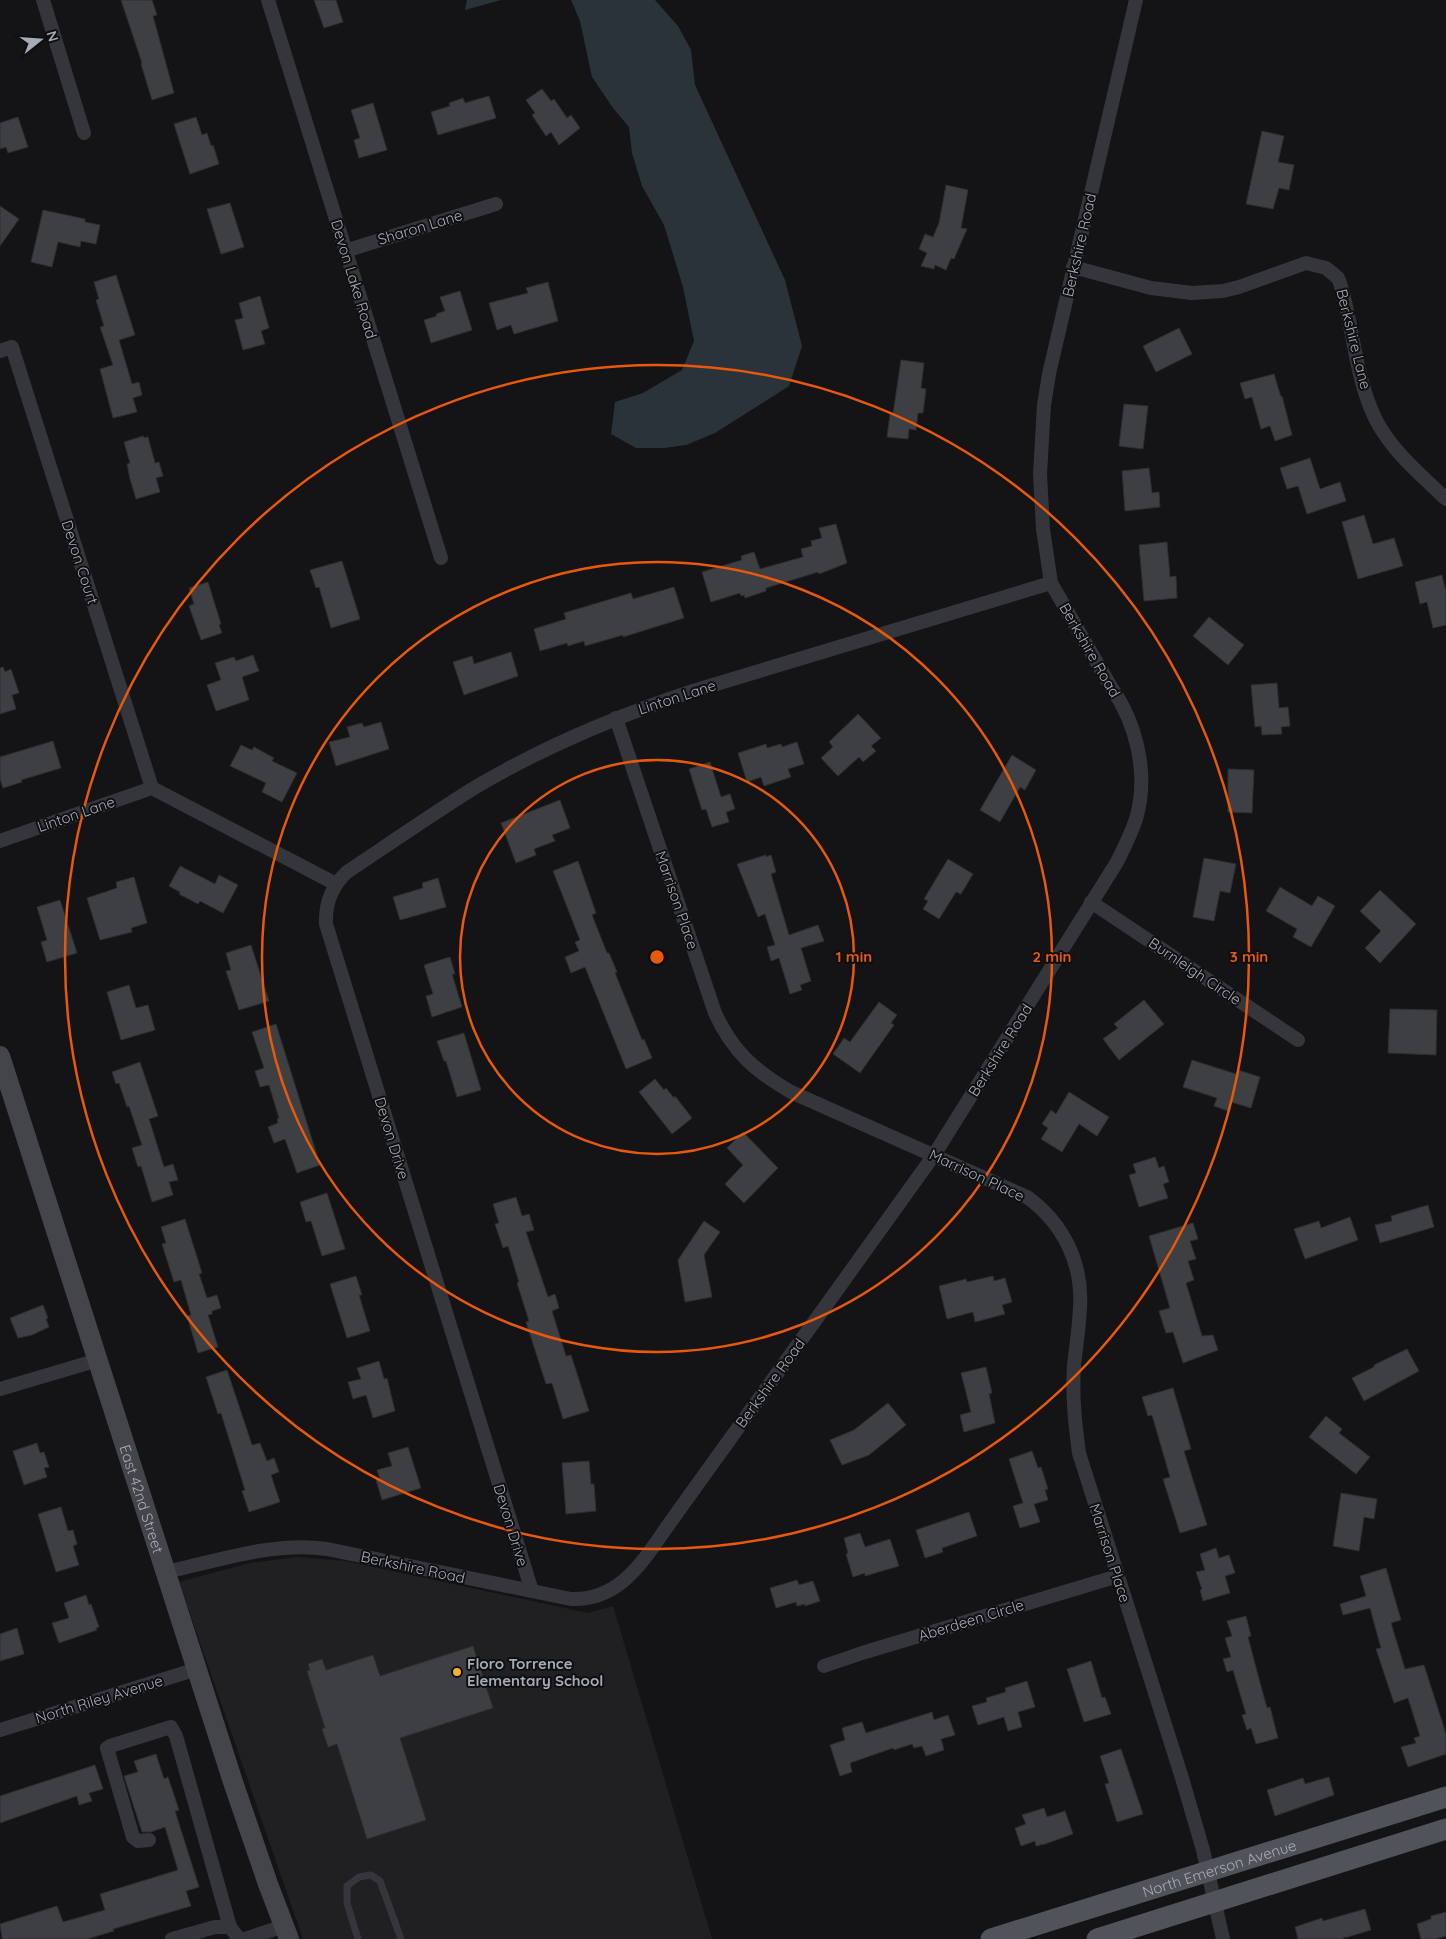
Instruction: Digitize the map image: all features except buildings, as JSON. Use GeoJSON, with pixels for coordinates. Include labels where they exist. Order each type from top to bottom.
{"type":"FeatureCollection","features":[{"type":"Feature","properties":{"kind":"main road","name":"North Emerson Avenue"},"geometry":{"type":"LineString","coordinates":[[991,1939],[1446,1796]]}},
{"type":"Feature","properties":{"kind":"main road","name":"North Emerson Avenue"},"geometry":{"type":"LineString","coordinates":[[1097,1939],[1446,1829]]}},
{"type":"Feature","properties":{"kind":"street"},"geometry":{"type":"LineString","coordinates":[[43,0],[84,133]]}},
{"type":"Feature","properties":{"kind":"street","name":"Devon Lake Road"},"geometry":{"type":"LineString","coordinates":[[268,0],[441,558]]}},
{"type":"Feature","properties":{"kind":"street","name":"Berkshire Road"},"geometry":{"type":"LineString","coordinates":[[166,1572],[262,1551],[298,1547],[321,1548],[563,1598],[586,1599],[610,1591],[623,1582],[635,1570],[934,1155],[1117,862],[1128,841],[1136,819],[1141,781],[1138,750],[1120,699],[1110,687],[1052,583],[1043,529],[1041,498],[1042,435],[1049,374],[1136,0]]}},
{"type":"Feature","properties":{"kind":"street","name":"Sharon Lane"},"geometry":{"type":"LineString","coordinates":[[345,251],[496,204]]}},
{"type":"Feature","properties":{"kind":"street","name":"Berkshire Lane"},"geometry":{"type":"LineString","coordinates":[[1073,267],[1151,288],[1199,293],[1223,291],[1247,285],[1306,263],[1321,266],[1330,271],[1340,283],[1362,378],[1371,408],[1378,423],[1396,450],[1446,498]]}},
{"type":"Feature","properties":{"kind":"street","name":"Devon Court"},"geometry":{"type":"LineString","coordinates":[[0,351],[12,347],[152,788]]}},
{"type":"Feature","properties":{"kind":"street","name":"Linton Lane"},"geometry":{"type":"LineString","coordinates":[[336,884],[347,872],[475,788],[548,748],[616,718],[693,691],[1052,583]]}},
{"type":"Feature","properties":{"kind":"street","name":"Marrison Place"},"geometry":{"type":"LineString","coordinates":[[616,718],[715,1014],[730,1042],[751,1066],[777,1085],[1027,1197],[1038,1205],[1059,1228],[1074,1255],[1081,1294],[1074,1374],[1073,1406],[1075,1430],[1086,1476],[1182,1778],[1208,1871],[1223,1939]]}},
{"type":"Feature","properties":{"kind":"street"},"geometry":{"type":"LineString","coordinates":[[152,788],[336,884]]}},
{"type":"Feature","properties":{"kind":"street","name":"Linton Lane"},"geometry":{"type":"LineString","coordinates":[[0,841],[152,788]]}},
{"type":"Feature","properties":{"kind":"street","name":"Devon Drive"},"geometry":{"type":"LineString","coordinates":[[336,884],[330,894],[325,914],[326,924],[532,1591]]}},
{"type":"Feature","properties":{"kind":"street","name":"Burnleigh Circle"},"geometry":{"type":"LineString","coordinates":[[1091,902],[1298,1040]]}},
{"type":"Feature","properties":{"kind":"street","name":"East 42nd Street"},"geometry":{"type":"LineString","coordinates":[[0,1056],[233,1782],[268,1884],[287,1932]]}},
{"type":"Feature","properties":{"kind":"street"},"geometry":{"type":"LineString","coordinates":[[0,1389],[98,1360]]}},
{"type":"Feature","properties":{"kind":"street","name":"Aberdeen Circle"},"geometry":{"type":"LineString","coordinates":[[824,1666],[1118,1576]]}},
{"type":"Feature","properties":{"kind":"street","name":"North Riley Avenue"},"geometry":{"type":"LineString","coordinates":[[0,1730],[197,1668]]}},
{"type":"Feature","properties":{"kind":"street"},"geometry":{"type":"LineString","coordinates":[[149,1840],[138,1841],[133,1837],[107,1748],[171,1727],[176,1736],[230,1927],[239,1939]]}},
{"type":"Feature","properties":{"kind":"street"},"geometry":{"type":"LineString","coordinates":[[172,1939],[215,1927],[230,1927]]}},
{"type":"Feature","properties":{"kind":"street"},"geometry":{"type":"LineString","coordinates":[[245,1939],[287,1932]]}},
{"type":"Feature","properties":{"kind":"lane"},"geometry":{"type":"LineString","coordinates":[[358,1939],[347,1903],[347,1886],[359,1877],[371,1875],[380,1882],[402,1939]]}},
{"type":"Feature","properties":{"kind":"shaded area"},"geometry":{"type":"Polygon","coordinates":[[[467,0],[501,0],[465,10],[467,0]]]}},
{"type":"Feature","properties":{"kind":"shaded area"},"geometry":{"type":"Polygon","coordinates":[[[571,0],[655,0],[678,26],[691,50],[695,85],[785,280],[802,346],[789,386],[715,433],[686,445],[664,448],[636,448],[611,434],[615,402],[643,393],[682,370],[694,341],[683,287],[664,225],[642,186],[632,153],[629,127],[613,108],[592,77],[580,21],[571,0]]]}},
{"type":"Feature","properties":{"kind":"shaded area"},"geometry":{"type":"Polygon","coordinates":[[[297,1557],[346,1561],[588,1613],[613,1606],[712,1939],[303,1939],[179,1582],[250,1563],[297,1557]]]}},
{"type":"Feature","properties":{"kind":"place","name":"Floro Torrence Elementary School"},"geometry":{"type":"Point","coordinates":[457,1672]}}]}
